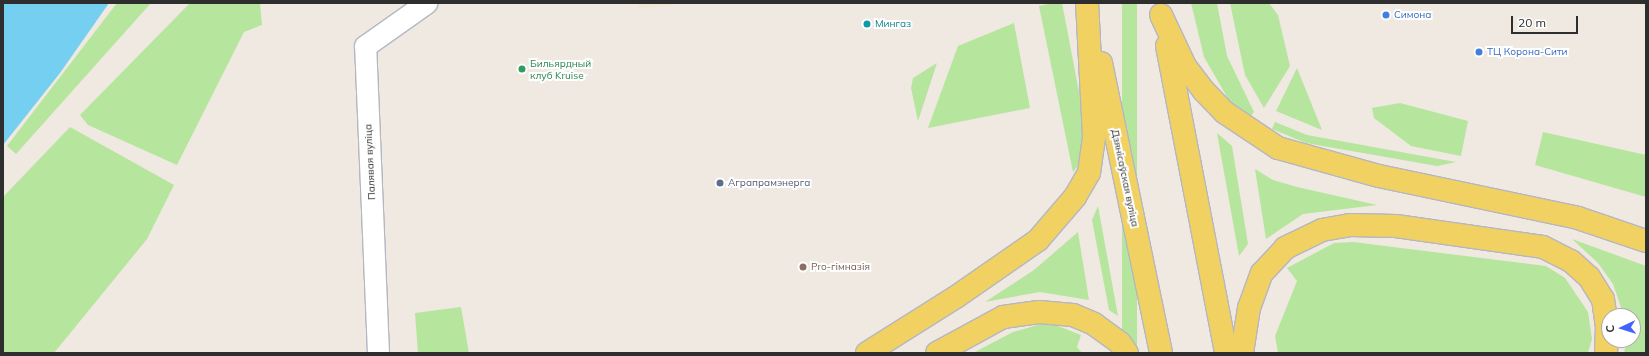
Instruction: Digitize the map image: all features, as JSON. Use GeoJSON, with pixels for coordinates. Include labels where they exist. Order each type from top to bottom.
{"type":"FeatureCollection","features":[{"type":"Feature","properties":{"kind":"main road"},"geometry":{"type":"LineString","coordinates":[[867,353],[956,297],[1038,240],[1075,197],[1089,173],[1094,136],[1088,3]]}},
{"type":"Feature","properties":{"kind":"main road","name":"Дзянісаўская вуліца"},"geometry":{"type":"LineString","coordinates":[[1088,3],[1161,353]]}},
{"type":"Feature","properties":{"kind":"main road"},"geometry":{"type":"LineString","coordinates":[[1160,9],[1185,66],[1203,90],[1224,112],[1278,148],[1379,176],[1578,218],[1646,241]]}},
{"type":"Feature","properties":{"kind":"main road"},"geometry":{"type":"LineString","coordinates":[[1160,9],[1226,353]]}},
{"type":"Feature","properties":{"kind":"main road"},"geometry":{"type":"LineString","coordinates":[[1242,353],[1251,303],[1262,273],[1285,248],[1322,230],[1350,225],[1396,226],[1543,247],[1571,261],[1589,277],[1603,299],[1607,326],[1606,353]]}},
{"type":"Feature","properties":{"kind":"main road"},"geometry":{"type":"LineString","coordinates":[[937,353],[1003,317],[1039,312],[1073,316],[1094,324],[1120,343],[1127,353]]}},
{"type":"Feature","properties":{"kind":"street","name":"Палявая вуліца"},"geometry":{"type":"LineString","coordinates":[[378,353],[365,46],[426,3]]}},
{"type":"Feature","properties":{"kind":"shaded area"},"geometry":{"type":"Polygon","coordinates":[[[636,3],[684,3],[639,9],[636,3]]]}},
{"type":"Feature","properties":{"kind":"green space"},"geometry":{"type":"Polygon","coordinates":[[[117,3],[151,3],[16,154],[7,146],[117,3]]]}},
{"type":"Feature","properties":{"kind":"green space"},"geometry":{"type":"Polygon","coordinates":[[[190,3],[260,3],[262,25],[244,32],[177,165],[88,125],[80,115],[190,3]]]}},
{"type":"Feature","properties":{"kind":"green space"},"geometry":{"type":"Polygon","coordinates":[[[1062,3],[1084,118],[1081,162],[1073,172],[1039,6],[1062,3]]]}},
{"type":"Feature","properties":{"kind":"green space"},"geometry":{"type":"Polygon","coordinates":[[[1122,3],[1137,3],[1137,353],[1122,353],[1122,3]]]}},
{"type":"Feature","properties":{"kind":"green space"},"geometry":{"type":"Polygon","coordinates":[[[1191,3],[1217,3],[1227,56],[1254,112],[1249,118],[1230,102],[1204,57],[1191,3]]]}},
{"type":"Feature","properties":{"kind":"green space"},"geometry":{"type":"Polygon","coordinates":[[[1230,3],[1269,3],[1278,15],[1290,66],[1264,108],[1245,75],[1230,3]]]}},
{"type":"Feature","properties":{"kind":"green space"},"geometry":{"type":"Polygon","coordinates":[[[1014,23],[1030,108],[928,128],[958,46],[1014,23]]]}},
{"type":"Feature","properties":{"kind":"green space"},"geometry":{"type":"Polygon","coordinates":[[[937,63],[918,121],[911,88],[913,78],[937,63]]]}},
{"type":"Feature","properties":{"kind":"green space"},"geometry":{"type":"Polygon","coordinates":[[[1297,68],[1322,130],[1276,111],[1297,68]]]}},
{"type":"Feature","properties":{"kind":"green space"},"geometry":{"type":"Polygon","coordinates":[[[1400,103],[1468,121],[1461,156],[1411,146],[1374,118],[1372,108],[1400,103]]]}},
{"type":"Feature","properties":{"kind":"green space"},"geometry":{"type":"Polygon","coordinates":[[[1275,122],[1307,135],[1456,162],[1437,166],[1306,143],[1272,129],[1275,122]]]}},
{"type":"Feature","properties":{"kind":"green space"},"geometry":{"type":"Polygon","coordinates":[[[70,127],[174,185],[147,239],[54,353],[3,353],[3,197],[70,127]]]}},
{"type":"Feature","properties":{"kind":"green space"},"geometry":{"type":"Polygon","coordinates":[[[1543,132],[1646,155],[1646,197],[1535,165],[1543,132]]]}},
{"type":"Feature","properties":{"kind":"green space"},"geometry":{"type":"Polygon","coordinates":[[[1217,133],[1232,146],[1248,244],[1239,256],[1217,133]]]}},
{"type":"Feature","properties":{"kind":"green space"},"geometry":{"type":"Polygon","coordinates":[[[1255,169],[1273,180],[1377,205],[1303,214],[1266,239],[1255,169]]]}},
{"type":"Feature","properties":{"kind":"green space"},"geometry":{"type":"Polygon","coordinates":[[[1098,206],[1118,316],[1109,310],[1092,220],[1098,206]]]}},
{"type":"Feature","properties":{"kind":"green space"},"geometry":{"type":"Polygon","coordinates":[[[1078,232],[1089,300],[1040,292],[985,302],[1034,270],[1078,232]]]}},
{"type":"Feature","properties":{"kind":"green space"},"geometry":{"type":"Polygon","coordinates":[[[1572,239],[1646,266],[1646,353],[1624,353],[1625,348],[1641,348],[1641,308],[1621,308],[1613,284],[1598,263],[1572,239]]]}},
{"type":"Feature","properties":{"kind":"green space"},"geometry":{"type":"Polygon","coordinates":[[[1353,242],[1546,266],[1565,278],[1588,312],[1592,339],[1588,353],[1278,353],[1275,336],[1297,281],[1287,268],[1334,243],[1353,242]]]}},
{"type":"Feature","properties":{"kind":"green space"},"geometry":{"type":"Polygon","coordinates":[[[461,307],[469,353],[418,353],[415,313],[461,307]]]}},
{"type":"Feature","properties":{"kind":"green space"},"geometry":{"type":"Polygon","coordinates":[[[1048,322],[1081,335],[1077,347],[1082,353],[973,353],[1013,332],[1048,322]]]}},
{"type":"Feature","properties":{"kind":"water"},"geometry":{"type":"Polygon","coordinates":[[[3,3],[109,3],[60,73],[3,145],[3,3]]]}},
{"type":"Feature","properties":{"kind":"place","name":"Симона"},"geometry":{"type":"Point","coordinates":[1386,15]}},
{"type":"Feature","properties":{"kind":"place","name":"Мингаз"},"geometry":{"type":"Point","coordinates":[867,24]}},
{"type":"Feature","properties":{"kind":"place","name":"ТЦ Корона-Сити"},"geometry":{"type":"Point","coordinates":[1479,52]}},
{"type":"Feature","properties":{"kind":"place","name":"Бильярдный клуб Kruise"},"geometry":{"type":"Point","coordinates":[522,69]}},
{"type":"Feature","properties":{"kind":"place","name":"Аграпрамэнерга"},"geometry":{"type":"Point","coordinates":[720,183]}},
{"type":"Feature","properties":{"kind":"place","name":"Pro-гімназія"},"geometry":{"type":"Point","coordinates":[803,267]}}]}
